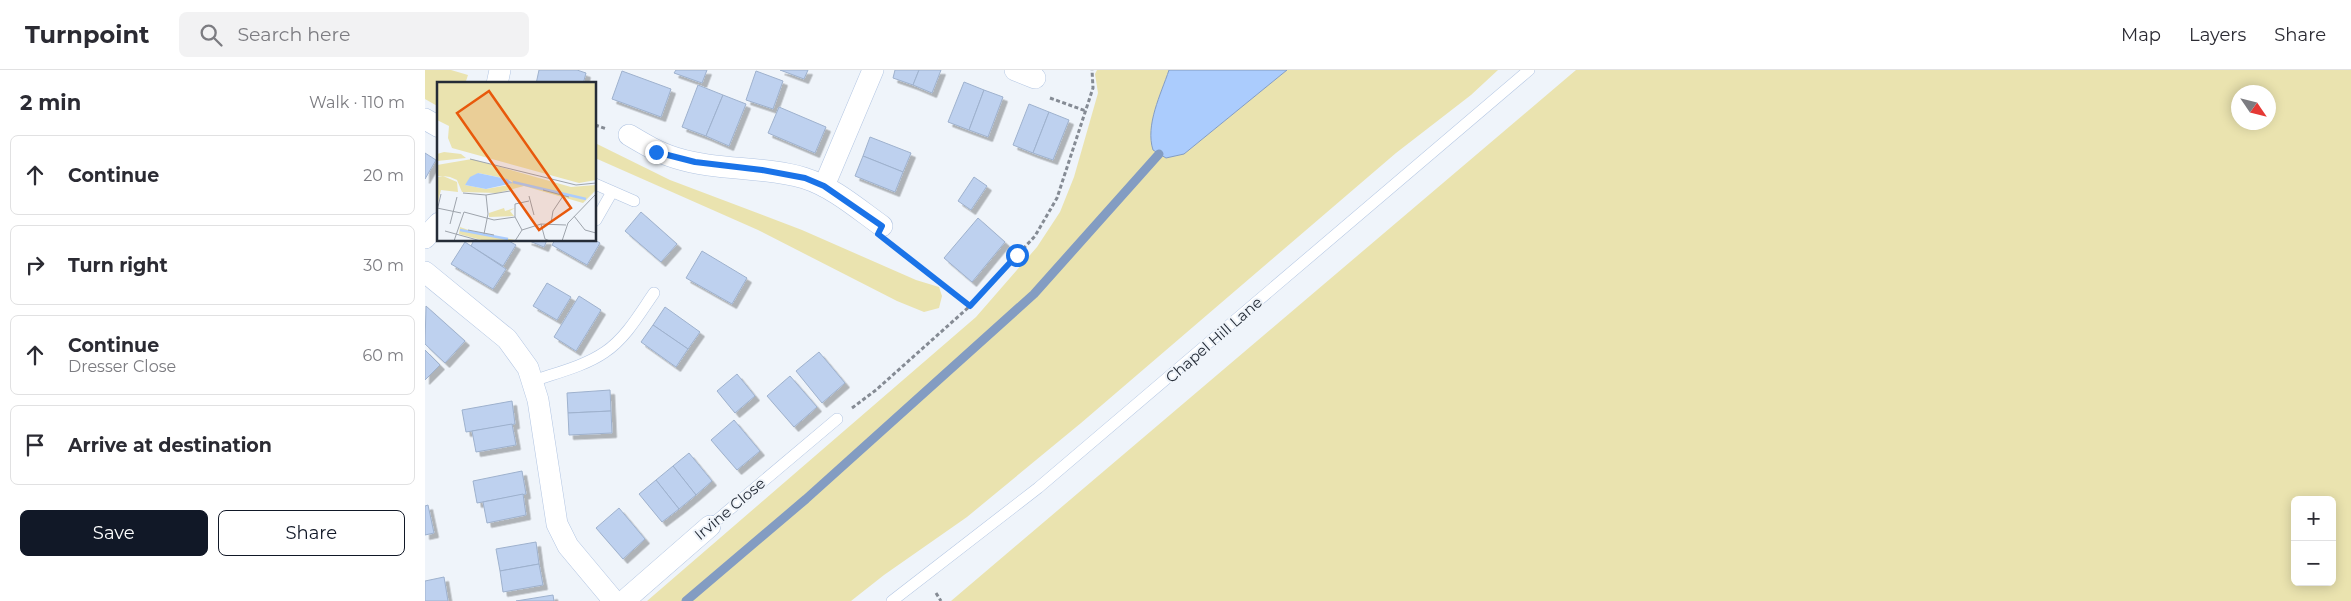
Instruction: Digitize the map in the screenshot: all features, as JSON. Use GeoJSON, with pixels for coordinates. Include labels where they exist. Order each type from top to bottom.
{"type":"FeatureCollection","features":[{"type":"Feature","properties":{"kind":"street"},"geometry":{"type":"LineString","coordinates":[[824,186],[873,70]]}},
{"type":"Feature","properties":{"kind":"street"},"geometry":{"type":"LineString","coordinates":[[1015,70],[1035,78]]}},
{"type":"Feature","properties":{"kind":"street"},"geometry":{"type":"LineString","coordinates":[[425,120],[437,126]]}},
{"type":"Feature","properties":{"kind":"street"},"geometry":{"type":"LineString","coordinates":[[629,135],[656,152],[677,159],[762,170],[805,178],[824,186],[882,226]]}},
{"type":"Feature","properties":{"kind":"street"},"geometry":{"type":"LineString","coordinates":[[425,238],[437,225]]}},
{"type":"Feature","properties":{"kind":"street"},"geometry":{"type":"LineString","coordinates":[[425,272],[507,339],[520,355],[533,381],[557,524],[568,546],[615,601]]}},
{"type":"Feature","properties":{"kind":"street","name":"Irvine Close"},"geometry":{"type":"LineString","coordinates":[[624,601],[710,526]]}},
{"type":"Feature","properties":{"kind":"lane","name":"Chapel Hill Lane"},"geometry":{"type":"LineString","coordinates":[[892,601],[1069,462],[1529,70]]}},
{"type":"Feature","properties":{"kind":"lane"},"geometry":{"type":"LineString","coordinates":[[596,184],[634,201]]}},
{"type":"Feature","properties":{"kind":"lane"},"geometry":{"type":"LineString","coordinates":[[596,220],[612,192]]}},
{"type":"Feature","properties":{"kind":"lane"},"geometry":{"type":"LineString","coordinates":[[533,381],[604,353],[634,323],[655,293]]}},
{"type":"Feature","properties":{"kind":"lane","name":"Irvine Close"},"geometry":{"type":"LineString","coordinates":[[710,526],[837,419]]}},
{"type":"Feature","properties":{"kind":"path"},"geometry":{"type":"LineString","coordinates":[[837,419],[876,390],[970,306],[1035,236],[1057,198],[1093,88],[1093,70]]}},
{"type":"Feature","properties":{"kind":"path"},"geometry":{"type":"LineString","coordinates":[[1035,78],[1031,91],[1086,111]]}},
{"type":"Feature","properties":{"kind":"path"},"geometry":{"type":"LineString","coordinates":[[882,226],[878,234],[970,306]]}},
{"type":"Feature","properties":{"kind":"shaded area"},"geometry":{"type":"Polygon","coordinates":[[[425,70],[451,70],[468,75],[466,82],[437,82],[437,106],[425,99],[425,70]]]}},
{"type":"Feature","properties":{"kind":"shaded area"},"geometry":{"type":"Polygon","coordinates":[[[1097,70],[1169,70],[1152,120],[1151,130],[1153,150],[1166,158],[1184,154],[1287,70],[1498,70],[1471,95],[1396,153],[1081,423],[967,517],[884,575],[851,601],[647,601],[976,317],[1037,247],[1060,212],[1074,177],[1098,93],[1095,74],[1097,70]]]}},
{"type":"Feature","properties":{"kind":"shaded area"},"geometry":{"type":"Polygon","coordinates":[[[1576,70],[2351,70],[2351,601],[951,601],[1576,70]]]}},
{"type":"Feature","properties":{"kind":"shaded area"},"geometry":{"type":"Polygon","coordinates":[[[596,143],[670,180],[802,230],[916,280],[939,287],[942,296],[939,308],[924,312],[897,301],[758,230],[596,158],[596,143]]]}},
{"type":"Feature","properties":{"kind":"water"},"geometry":{"type":"Polygon","coordinates":[[[1169,70],[1287,70],[1184,154],[1166,158],[1153,150],[1151,130],[1155,110],[1169,70]]]}},
{"type":"Feature","properties":{"kind":"building"},"geometry":{"type":"Polygon","coordinates":[[[539,70],[577,70],[586,73],[584,82],[536,82],[539,70]]]}},
{"type":"Feature","properties":{"kind":"building"},"geometry":{"type":"Polygon","coordinates":[[[676,70],[707,70],[702,83],[674,73],[676,70]]]}},
{"type":"Feature","properties":{"kind":"building"},"geometry":{"type":"Polygon","coordinates":[[[780,70],[808,70],[804,79],[780,70]]]}},
{"type":"Feature","properties":{"kind":"building"},"geometry":{"type":"Polygon","coordinates":[[[895,70],[919,70],[913,85],[893,78],[895,70]]]}},
{"type":"Feature","properties":{"kind":"building"},"geometry":{"type":"Polygon","coordinates":[[[919,70],[941,70],[932,93],[913,85],[919,70]]]}},
{"type":"Feature","properties":{"kind":"building"},"geometry":{"type":"Polygon","coordinates":[[[622,71],[671,89],[661,117],[612,99],[622,71]]]}},
{"type":"Feature","properties":{"kind":"building"},"geometry":{"type":"Polygon","coordinates":[[[756,71],[783,81],[773,109],[746,100],[756,71]]]}},
{"type":"Feature","properties":{"kind":"building"},"geometry":{"type":"Polygon","coordinates":[[[964,82],[984,90],[969,130],[948,122],[964,82]]]}},
{"type":"Feature","properties":{"kind":"building"},"geometry":{"type":"Polygon","coordinates":[[[698,85],[723,95],[706,136],[682,127],[698,85]]]}},
{"type":"Feature","properties":{"kind":"building"},"geometry":{"type":"Polygon","coordinates":[[[984,90],[1003,97],[988,137],[969,130],[984,90]]]}},
{"type":"Feature","properties":{"kind":"building"},"geometry":{"type":"Polygon","coordinates":[[[723,95],[746,104],[729,146],[706,136],[723,95]]]}},
{"type":"Feature","properties":{"kind":"building"},"geometry":{"type":"Polygon","coordinates":[[[1029,104],[1049,112],[1033,153],[1013,145],[1029,104]]]}},
{"type":"Feature","properties":{"kind":"building"},"geometry":{"type":"Polygon","coordinates":[[[779,107],[826,127],[815,153],[768,133],[779,107]]]}},
{"type":"Feature","properties":{"kind":"building"},"geometry":{"type":"Polygon","coordinates":[[[1049,112],[1069,120],[1053,160],[1033,153],[1049,112]]]}},
{"type":"Feature","properties":{"kind":"building"},"geometry":{"type":"Polygon","coordinates":[[[870,137],[911,153],[903,172],[863,156],[870,137]]]}},
{"type":"Feature","properties":{"kind":"building"},"geometry":{"type":"Polygon","coordinates":[[[425,153],[436,160],[425,179],[425,153]]]}},
{"type":"Feature","properties":{"kind":"building"},"geometry":{"type":"Polygon","coordinates":[[[863,156],[903,172],[895,192],[855,176],[863,156]]]}},
{"type":"Feature","properties":{"kind":"building"},"geometry":{"type":"Polygon","coordinates":[[[974,177],[987,186],[971,210],[958,201],[974,177]]]}},
{"type":"Feature","properties":{"kind":"building"},"geometry":{"type":"Polygon","coordinates":[[[641,212],[677,244],[661,262],[625,231],[641,212]]]}},
{"type":"Feature","properties":{"kind":"building"},"geometry":{"type":"Polygon","coordinates":[[[978,218],[1005,242],[972,282],[944,258],[978,218]]]}},
{"type":"Feature","properties":{"kind":"building"},"geometry":{"type":"Polygon","coordinates":[[[474,241],[509,241],[516,245],[503,266],[471,246],[474,241]]]}},
{"type":"Feature","properties":{"kind":"building"},"geometry":{"type":"Polygon","coordinates":[[[529,241],[547,241],[544,247],[529,241]]]}},
{"type":"Feature","properties":{"kind":"building"},"geometry":{"type":"Polygon","coordinates":[[[554,241],[596,241],[600,243],[587,265],[552,245],[554,241]]]}},
{"type":"Feature","properties":{"kind":"building"},"geometry":{"type":"Polygon","coordinates":[[[465,242],[506,269],[493,289],[451,264],[465,242]]]}},
{"type":"Feature","properties":{"kind":"building"},"geometry":{"type":"Polygon","coordinates":[[[702,251],[747,278],[732,304],[686,278],[702,251]]]}},
{"type":"Feature","properties":{"kind":"building"},"geometry":{"type":"Polygon","coordinates":[[[547,283],[571,297],[557,320],[533,306],[547,283]]]}},
{"type":"Feature","properties":{"kind":"building"},"geometry":{"type":"Polygon","coordinates":[[[579,296],[601,310],[576,351],[554,337],[579,296]]]}},
{"type":"Feature","properties":{"kind":"building"},"geometry":{"type":"Polygon","coordinates":[[[426,306],[465,341],[445,363],[425,344],[426,306]]]}},
{"type":"Feature","properties":{"kind":"building"},"geometry":{"type":"Polygon","coordinates":[[[665,307],[700,332],[688,349],[653,325],[665,307]]]}},
{"type":"Feature","properties":{"kind":"building"},"geometry":{"type":"Polygon","coordinates":[[[653,325],[688,349],[676,367],[641,342],[653,325]]]}},
{"type":"Feature","properties":{"kind":"building"},"geometry":{"type":"Polygon","coordinates":[[[425,350],[440,365],[425,380],[425,350]]]}},
{"type":"Feature","properties":{"kind":"building"},"geometry":{"type":"Polygon","coordinates":[[[819,352],[845,383],[822,403],[796,371],[819,352]]]}},
{"type":"Feature","properties":{"kind":"building"},"geometry":{"type":"Polygon","coordinates":[[[737,374],[755,396],[735,413],[717,391],[737,374]]]}},
{"type":"Feature","properties":{"kind":"building"},"geometry":{"type":"Polygon","coordinates":[[[790,376],[817,407],[794,427],[767,396],[790,376]]]}},
{"type":"Feature","properties":{"kind":"building"},"geometry":{"type":"Polygon","coordinates":[[[610,390],[611,411],[568,413],[567,393],[610,390]]]}},
{"type":"Feature","properties":{"kind":"building"},"geometry":{"type":"Polygon","coordinates":[[[512,401],[515,424],[466,432],[462,410],[512,401]]]}},
{"type":"Feature","properties":{"kind":"building"},"geometry":{"type":"Polygon","coordinates":[[[611,411],[612,433],[569,435],[568,413],[611,411]]]}},
{"type":"Feature","properties":{"kind":"building"},"geometry":{"type":"Polygon","coordinates":[[[734,420],[760,451],[737,470],[711,440],[734,420]]]}},
{"type":"Feature","properties":{"kind":"building"},"geometry":{"type":"Polygon","coordinates":[[[512,424],[516,445],[476,452],[472,431],[512,424]]]}},
{"type":"Feature","properties":{"kind":"building"},"geometry":{"type":"Polygon","coordinates":[[[689,453],[712,481],[696,495],[673,466],[689,453]]]}},
{"type":"Feature","properties":{"kind":"building"},"geometry":{"type":"Polygon","coordinates":[[[673,466],[696,495],[679,509],[656,480],[673,466]]]}},
{"type":"Feature","properties":{"kind":"building"},"geometry":{"type":"Polygon","coordinates":[[[522,471],[526,494],[477,503],[473,481],[522,471]]]}},
{"type":"Feature","properties":{"kind":"building"},"geometry":{"type":"Polygon","coordinates":[[[656,480],[679,509],[662,522],[639,494],[656,480]]]}},
{"type":"Feature","properties":{"kind":"building"},"geometry":{"type":"Polygon","coordinates":[[[523,494],[526,515],[487,523],[483,502],[523,494]]]}},
{"type":"Feature","properties":{"kind":"building"},"geometry":{"type":"Polygon","coordinates":[[[428,505],[434,533],[425,535],[425,506],[428,505]]]}},
{"type":"Feature","properties":{"kind":"building"},"geometry":{"type":"Polygon","coordinates":[[[619,508],[645,539],[623,559],[596,528],[619,508]]]}},
{"type":"Feature","properties":{"kind":"building"},"geometry":{"type":"Polygon","coordinates":[[[536,542],[539,564],[500,571],[496,549],[536,542]]]}},
{"type":"Feature","properties":{"kind":"building"},"geometry":{"type":"Polygon","coordinates":[[[539,564],[543,585],[503,592],[500,571],[539,564]]]}},
{"type":"Feature","properties":{"kind":"building"},"geometry":{"type":"Polygon","coordinates":[[[444,577],[448,601],[425,601],[425,581],[444,577]]]}},
{"type":"Feature","properties":{"kind":"building"},"geometry":{"type":"Polygon","coordinates":[[[553,595],[554,601],[516,601],[553,595]]]}},
{"type":"Feature","properties":{"kind":"waterway"},"geometry":{"type":"LineString","coordinates":[[686,601],[806,499],[1034,294],[1159,154]]}},
{"type":"Feature","properties":{"kind":"route"},"geometry":{"type":"LineString","coordinates":[[656,152],[677,159],[762,170],[805,178],[824,186],[882,226],[878,234],[970,306],[1017,255]]}}]}
